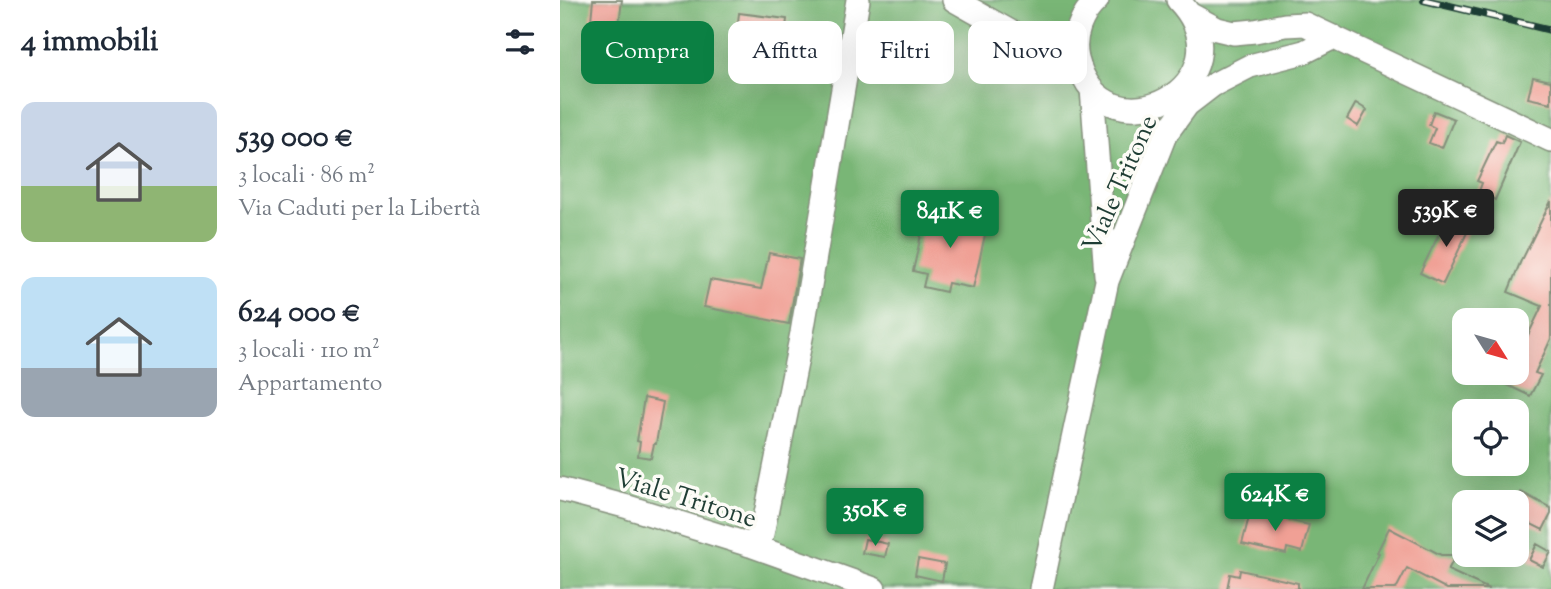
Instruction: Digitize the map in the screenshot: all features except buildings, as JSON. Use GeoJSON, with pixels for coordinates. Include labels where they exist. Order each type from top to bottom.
{"type":"FeatureCollection","features":[{"type":"Feature","properties":{"kind":"street"},"geometry":{"type":"LineString","coordinates":[[750,545],[762,534],[802,333],[858,0]]}},
{"type":"Feature","properties":{"kind":"street"},"geometry":{"type":"LineString","coordinates":[[954,0],[989,21]]}},
{"type":"Feature","properties":{"kind":"street","name":"Viale Tritone"},"geometry":{"type":"LineString","coordinates":[[1081,21],[1097,0]]}},
{"type":"Feature","properties":{"kind":"street"},"geometry":{"type":"LineString","coordinates":[[1163,103],[1187,105],[1185,92],[1196,65],[1199,48],[1197,32],[1184,8]]}},
{"type":"Feature","properties":{"kind":"street"},"geometry":{"type":"LineString","coordinates":[[1184,8],[1217,29],[1234,33],[1305,24],[1551,140]]}},
{"type":"Feature","properties":{"kind":"street","name":"Viale Tritone"},"geometry":{"type":"LineString","coordinates":[[1041,589],[1107,281],[1164,135],[1187,105],[1213,85],[1250,66],[1304,52],[1334,37]]}},
{"type":"Feature","properties":{"kind":"street"},"geometry":{"type":"LineString","coordinates":[[1087,81],[1104,99],[1125,107],[1148,107],[1163,103],[1178,93],[1189,79]]}},
{"type":"Feature","properties":{"kind":"street","name":"Viale Tritone"},"geometry":{"type":"LineString","coordinates":[[1086,84],[1107,281]]}},
{"type":"Feature","properties":{"kind":"street","name":"Viale Tritone"},"geometry":{"type":"LineString","coordinates":[[560,489],[750,545],[874,589]]}},
{"type":"Feature","properties":{"kind":"green space"},"geometry":{"type":"Polygon","coordinates":[[[560,0],[1551,0],[1551,589],[560,589],[560,0]]]}},
{"type":"Feature","properties":{"kind":"railway"},"geometry":{"type":"LineString","coordinates":[[1424,0],[1551,30]]}}]}
